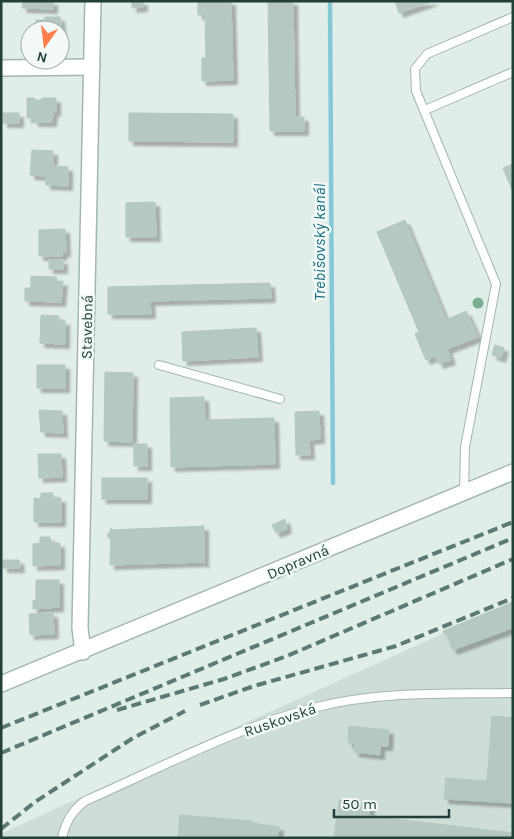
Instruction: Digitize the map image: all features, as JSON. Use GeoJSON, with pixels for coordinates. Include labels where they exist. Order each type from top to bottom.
{"type":"FeatureCollection","features":[{"type":"Feature","properties":{"kind":"street","name":"Stavebná"},"geometry":{"type":"LineString","coordinates":[[83,652],[80,628],[93,1]]}},
{"type":"Feature","properties":{"kind":"street"},"geometry":{"type":"LineString","coordinates":[[1,68],[92,67]]}},
{"type":"Feature","properties":{"kind":"street","name":"Dopravná"},"geometry":{"type":"LineString","coordinates":[[1,684],[83,652],[513,472]]}},
{"type":"Feature","properties":{"kind":"lane"},"geometry":{"type":"LineString","coordinates":[[464,493],[465,447],[496,284],[416,91],[415,69],[427,54],[513,17]]}},
{"type":"Feature","properties":{"kind":"lane"},"geometry":{"type":"LineString","coordinates":[[425,110],[513,72]]}},
{"type":"Feature","properties":{"kind":"lane"},"geometry":{"type":"LineString","coordinates":[[159,365],[280,399]]}},
{"type":"Feature","properties":{"kind":"lane","name":"Ruskovská"},"geometry":{"type":"LineString","coordinates":[[62,838],[68,819],[74,809],[85,801],[228,738],[316,707],[364,698],[412,694],[513,693]]}},
{"type":"Feature","properties":{"kind":"shaded area"},"geometry":{"type":"Polygon","coordinates":[[[513,602],[513,838],[1,838],[1,834],[59,807],[513,602]]]}},
{"type":"Feature","properties":{"kind":"building"},"geometry":{"type":"Polygon","coordinates":[[[23,1],[53,1],[53,9],[22,8],[23,1]]]}},
{"type":"Feature","properties":{"kind":"building"},"geometry":{"type":"Polygon","coordinates":[[[132,1],[143,1],[143,7],[132,8],[132,1]]]}},
{"type":"Feature","properties":{"kind":"building"},"geometry":{"type":"Polygon","coordinates":[[[198,1],[231,1],[233,80],[202,81],[202,58],[206,58],[205,15],[198,15],[198,1]]]}},
{"type":"Feature","properties":{"kind":"building"},"geometry":{"type":"Polygon","coordinates":[[[268,1],[293,1],[295,117],[304,117],[304,131],[270,131],[268,1]]]}},
{"type":"Feature","properties":{"kind":"building"},"geometry":{"type":"Polygon","coordinates":[[[395,1],[433,1],[399,13],[395,1]]]}},
{"type":"Feature","properties":{"kind":"building"},"geometry":{"type":"Polygon","coordinates":[[[45,17],[60,17],[60,20],[45,20],[45,17]]]}},
{"type":"Feature","properties":{"kind":"building"},"geometry":{"type":"Polygon","coordinates":[[[27,98],[42,100],[42,98],[56,98],[56,112],[53,112],[52,122],[34,122],[34,118],[27,118],[27,98]]]}},
{"type":"Feature","properties":{"kind":"building"},"geometry":{"type":"Polygon","coordinates":[[[3,113],[19,113],[19,123],[3,123],[3,113]]]}},
{"type":"Feature","properties":{"kind":"building"},"geometry":{"type":"Polygon","coordinates":[[[129,113],[233,114],[233,142],[129,141],[129,113]]]}},
{"type":"Feature","properties":{"kind":"building"},"geometry":{"type":"Polygon","coordinates":[[[32,150],[53,151],[53,166],[68,167],[68,186],[46,185],[46,176],[30,175],[32,150]]]}},
{"type":"Feature","properties":{"kind":"building"},"geometry":{"type":"Polygon","coordinates":[[[513,164],[513,192],[503,168],[513,164]]]}},
{"type":"Feature","properties":{"kind":"building"},"geometry":{"type":"Polygon","coordinates":[[[155,202],[156,237],[126,237],[126,203],[155,202]]]}},
{"type":"Feature","properties":{"kind":"building"},"geometry":{"type":"Polygon","coordinates":[[[405,220],[446,320],[466,311],[478,337],[447,349],[451,360],[439,364],[436,356],[426,360],[415,334],[419,332],[377,232],[405,220]]]}},
{"type":"Feature","properties":{"kind":"building"},"geometry":{"type":"Polygon","coordinates":[[[65,229],[66,252],[62,253],[62,256],[39,256],[39,230],[65,229]]]}},
{"type":"Feature","properties":{"kind":"building"},"geometry":{"type":"Polygon","coordinates":[[[49,260],[63,260],[63,269],[49,269],[49,260]]]}},
{"type":"Feature","properties":{"kind":"building"},"geometry":{"type":"Polygon","coordinates":[[[31,276],[56,277],[57,282],[63,281],[61,302],[25,301],[25,288],[31,288],[31,276]]]}},
{"type":"Feature","properties":{"kind":"building"},"geometry":{"type":"Polygon","coordinates":[[[270,283],[271,298],[150,301],[151,314],[108,314],[108,287],[270,283]]]}},
{"type":"Feature","properties":{"kind":"building"},"geometry":{"type":"Polygon","coordinates":[[[41,315],[59,316],[58,321],[65,321],[65,344],[40,343],[41,315]]]}},
{"type":"Feature","properties":{"kind":"building"},"geometry":{"type":"Polygon","coordinates":[[[256,328],[258,357],[183,361],[182,332],[256,328]]]}},
{"type":"Feature","properties":{"kind":"building"},"geometry":{"type":"Polygon","coordinates":[[[495,345],[504,348],[501,358],[492,355],[495,345]]]}},
{"type":"Feature","properties":{"kind":"building"},"geometry":{"type":"Polygon","coordinates":[[[37,365],[65,365],[65,388],[37,388],[37,365]]]}},
{"type":"Feature","properties":{"kind":"building"},"geometry":{"type":"Polygon","coordinates":[[[105,372],[133,373],[132,442],[104,441],[105,372]]]}},
{"type":"Feature","properties":{"kind":"building"},"geometry":{"type":"Polygon","coordinates":[[[204,397],[205,420],[274,418],[275,464],[171,467],[170,398],[204,397]]]}},
{"type":"Feature","properties":{"kind":"building"},"geometry":{"type":"Polygon","coordinates":[[[39,410],[62,411],[63,433],[41,432],[39,410]]]}},
{"type":"Feature","properties":{"kind":"building"},"geometry":{"type":"Polygon","coordinates":[[[319,411],[320,439],[309,440],[310,455],[296,455],[295,412],[319,411]]]}},
{"type":"Feature","properties":{"kind":"building"},"geometry":{"type":"Polygon","coordinates":[[[134,444],[147,444],[147,466],[134,466],[134,444]]]}},
{"type":"Feature","properties":{"kind":"building"},"geometry":{"type":"Polygon","coordinates":[[[38,454],[61,454],[62,477],[39,478],[38,454]]]}},
{"type":"Feature","properties":{"kind":"building"},"geometry":{"type":"Polygon","coordinates":[[[102,478],[147,478],[147,499],[102,499],[102,478]]]}},
{"type":"Feature","properties":{"kind":"building"},"geometry":{"type":"Polygon","coordinates":[[[41,493],[53,493],[53,498],[61,498],[61,522],[34,522],[34,498],[41,499],[41,493]]]}},
{"type":"Feature","properties":{"kind":"building"},"geometry":{"type":"Polygon","coordinates":[[[285,519],[287,529],[276,533],[272,525],[285,519]]]}},
{"type":"Feature","properties":{"kind":"building"},"geometry":{"type":"Polygon","coordinates":[[[204,526],[204,562],[110,565],[111,538],[108,538],[108,533],[110,533],[111,528],[111,530],[204,526]]]}},
{"type":"Feature","properties":{"kind":"building"},"geometry":{"type":"Polygon","coordinates":[[[40,537],[50,537],[51,543],[60,543],[60,565],[33,566],[33,544],[40,543],[40,537]]]}},
{"type":"Feature","properties":{"kind":"building"},"geometry":{"type":"Polygon","coordinates":[[[3,560],[19,560],[20,568],[3,568],[3,560]]]}},
{"type":"Feature","properties":{"kind":"building"},"geometry":{"type":"Polygon","coordinates":[[[36,580],[59,580],[59,607],[33,609],[33,601],[36,600],[36,580]]]}},
{"type":"Feature","properties":{"kind":"building"},"geometry":{"type":"Polygon","coordinates":[[[513,602],[513,628],[507,630],[499,610],[444,634],[443,631],[513,602]]]}},
{"type":"Feature","properties":{"kind":"building"},"geometry":{"type":"Polygon","coordinates":[[[499,610],[507,630],[453,650],[446,633],[499,610]]]}},
{"type":"Feature","properties":{"kind":"building"},"geometry":{"type":"Polygon","coordinates":[[[53,613],[54,634],[30,635],[29,614],[53,613]]]}},
{"type":"Feature","properties":{"kind":"building"},"geometry":{"type":"Polygon","coordinates":[[[492,716],[513,718],[513,803],[444,799],[446,778],[487,781],[492,716]]]}},
{"type":"Feature","properties":{"kind":"building"},"geometry":{"type":"Polygon","coordinates":[[[349,726],[389,730],[388,746],[380,746],[380,755],[354,752],[355,743],[348,743],[349,726]]]}},
{"type":"Feature","properties":{"kind":"building"},"geometry":{"type":"Polygon","coordinates":[[[339,800],[370,804],[369,816],[513,833],[513,838],[334,838],[339,800]]]}},
{"type":"Feature","properties":{"kind":"building"},"geometry":{"type":"Polygon","coordinates":[[[180,815],[252,821],[252,823],[279,827],[278,838],[178,838],[180,815]]]}},
{"type":"Feature","properties":{"kind":"waterway","name":"Trebišovský kanál"},"geometry":{"type":"LineString","coordinates":[[330,1],[333,483]]}},
{"type":"Feature","properties":{"kind":"railway"},"geometry":{"type":"LineString","coordinates":[[1,728],[513,522]]}},
{"type":"Feature","properties":{"kind":"railway"},"geometry":{"type":"LineString","coordinates":[[1,753],[513,538]]}},
{"type":"Feature","properties":{"kind":"railway"},"geometry":{"type":"LineString","coordinates":[[117,710],[224,679],[287,656],[513,559]]}},
{"type":"Feature","properties":{"kind":"railway"},"geometry":{"type":"LineString","coordinates":[[200,705],[254,686],[396,646],[513,598]]}},
{"type":"Feature","properties":{"kind":"railway"},"geometry":{"type":"LineString","coordinates":[[1,829],[35,802],[133,738],[185,711]]}}]}
